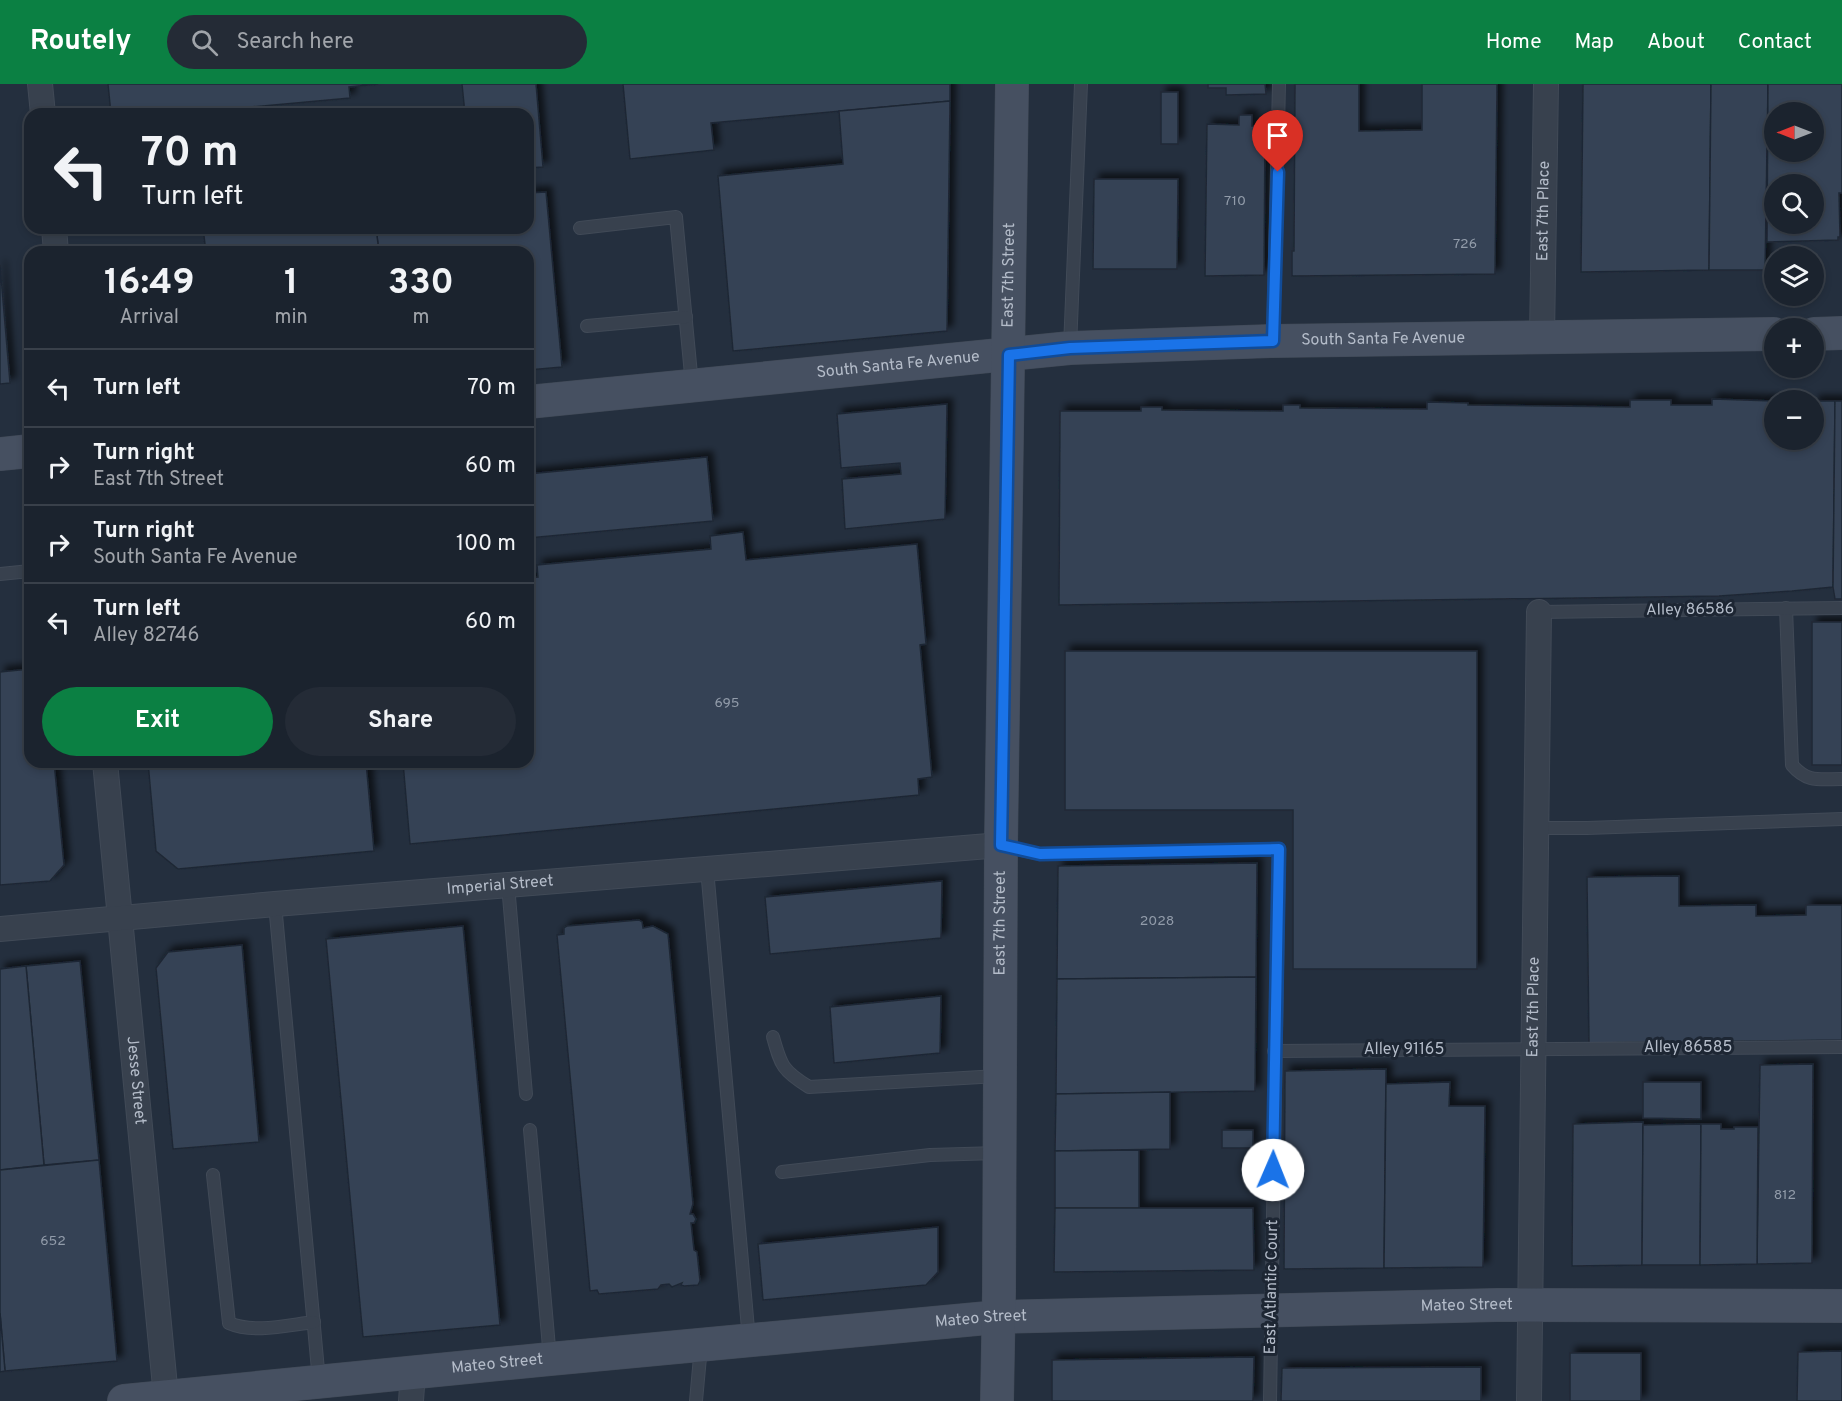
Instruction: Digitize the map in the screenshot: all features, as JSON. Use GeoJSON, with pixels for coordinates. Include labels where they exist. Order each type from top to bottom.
{"type":"FeatureCollection","features":[{"type":"Feature","properties":{"kind":"street"},"geometry":{"type":"LineString","coordinates":[[40,84],[42,108]]}},
{"type":"Feature","properties":{"kind":"street","name":"East 7th Street"},"geometry":{"type":"LineString","coordinates":[[997,1401],[1001,845],[1012,84]]}},
{"type":"Feature","properties":{"kind":"street","name":"East 7th Place"},"geometry":{"type":"LineString","coordinates":[[1542,338],[1546,84]]}},
{"type":"Feature","properties":{"kind":"street"},"geometry":{"type":"LineString","coordinates":[[1824,334],[1842,333]]}},
{"type":"Feature","properties":{"kind":"street","name":"South Santa Fe Avenue"},"geometry":{"type":"LineString","coordinates":[[534,401],[1070,348],[1273,341],[1764,334]]}},
{"type":"Feature","properties":{"kind":"street"},"geometry":{"type":"LineString","coordinates":[[0,454],[24,452]]}},
{"type":"Feature","properties":{"kind":"street","name":"East 7th Place"},"geometry":{"type":"LineString","coordinates":[[1529,1401],[1539,612]]}},
{"type":"Feature","properties":{"kind":"street","name":"Jesse Street"},"geometry":{"type":"LineString","coordinates":[[106,768],[166,1397]]}},
{"type":"Feature","properties":{"kind":"street","name":"Imperial Street"},"geometry":{"type":"LineString","coordinates":[[0,929],[275,904],[1001,845]]}},
{"type":"Feature","properties":{"kind":"street","name":"Mateo Street"},"geometry":{"type":"LineString","coordinates":[[124,1401],[320,1382],[412,1387],[550,1359],[998,1317],[1530,1304],[1842,1306]]}},
{"type":"Feature","properties":{"kind":"lane"},"geometry":{"type":"LineString","coordinates":[[1070,348],[1081,84]]}},
{"type":"Feature","properties":{"kind":"lane"},"geometry":{"type":"LineString","coordinates":[[1273,341],[1279,84]]}},
{"type":"Feature","properties":{"kind":"lane"},"geometry":{"type":"LineString","coordinates":[[580,228],[676,218],[692,386]]}},
{"type":"Feature","properties":{"kind":"lane"},"geometry":{"type":"LineString","coordinates":[[586,326],[686,317]]}},
{"type":"Feature","properties":{"kind":"lane"},"geometry":{"type":"LineString","coordinates":[[0,574],[24,572]]}},
{"type":"Feature","properties":{"kind":"lane"},"geometry":{"type":"LineString","coordinates":[[1786,608],[1792,765],[1800,774],[1811,779],[1842,779]]}},
{"type":"Feature","properties":{"kind":"lane","name":"Alley 86586"},"geometry":{"type":"LineString","coordinates":[[1539,612],[1842,608]]}},
{"type":"Feature","properties":{"kind":"lane"},"geometry":{"type":"LineString","coordinates":[[1536,828],[1842,819]]}},
{"type":"Feature","properties":{"kind":"lane","name":"East Atlantic Court"},"geometry":{"type":"LineString","coordinates":[[1001,845],[1040,854],[1279,849],[1270,1401]]}},
{"type":"Feature","properties":{"kind":"lane"},"geometry":{"type":"LineString","coordinates":[[707,869],[749,1341]]}},
{"type":"Feature","properties":{"kind":"lane"},"geometry":{"type":"LineString","coordinates":[[508,885],[526,1094]]}},
{"type":"Feature","properties":{"kind":"lane"},"geometry":{"type":"LineString","coordinates":[[275,904],[320,1382]]}},
{"type":"Feature","properties":{"kind":"lane"},"geometry":{"type":"LineString","coordinates":[[773,1037],[779,1061],[793,1077],[809,1087],[1000,1076]]}},
{"type":"Feature","properties":{"kind":"lane","name":"Alley 86585"},"geometry":{"type":"LineString","coordinates":[[1533,1049],[1842,1047]]}},
{"type":"Feature","properties":{"kind":"lane","name":"Alley 91165"},"geometry":{"type":"LineString","coordinates":[[1274,1051],[1533,1049]]}},
{"type":"Feature","properties":{"kind":"lane"},"geometry":{"type":"LineString","coordinates":[[530,1130],[550,1359]]}},
{"type":"Feature","properties":{"kind":"lane"},"geometry":{"type":"LineString","coordinates":[[782,1172],[930,1155],[999,1153]]}},
{"type":"Feature","properties":{"kind":"lane"},"geometry":{"type":"LineString","coordinates":[[213,1175],[229,1323],[240,1328],[254,1328],[314,1322]]}},
{"type":"Feature","properties":{"kind":"lane"},"geometry":{"type":"LineString","coordinates":[[696,1401],[701,1345]]}},
{"type":"Feature","properties":{"kind":"building"},"geometry":{"type":"Polygon","coordinates":[[[108,84],[378,84],[349,87],[350,98],[240,108],[110,108],[108,84]]]}},
{"type":"Feature","properties":{"kind":"building"},"geometry":{"type":"Polygon","coordinates":[[[462,84],[536,84],[543,167],[534,168],[534,108],[464,108],[462,84]]]}},
{"type":"Feature","properties":{"kind":"building"},"geometry":{"type":"Polygon","coordinates":[[[623,84],[950,84],[950,101],[711,123],[714,150],[630,159],[623,84]]]}},
{"type":"Feature","properties":{"kind":"building"},"geometry":{"type":"Polygon","coordinates":[[[1208,84],[1265,84],[1266,94],[1226,95],[1226,88],[1208,88],[1208,84]]]}},
{"type":"Feature","properties":{"kind":"building"},"geometry":{"type":"Polygon","coordinates":[[[1295,84],[1359,84],[1359,131],[1422,130],[1422,84],[1497,84],[1495,274],[1292,276],[1295,84]]]}},
{"type":"Feature","properties":{"kind":"building"},"geometry":{"type":"Polygon","coordinates":[[[1583,84],[1711,84],[1709,270],[1581,272],[1583,84]]]}},
{"type":"Feature","properties":{"kind":"building"},"geometry":{"type":"Polygon","coordinates":[[[1711,84],[1768,84],[1768,102],[1764,102],[1764,162],[1767,162],[1767,174],[1764,174],[1764,270],[1709,270],[1711,84]]]}},
{"type":"Feature","properties":{"kind":"building"},"geometry":{"type":"Polygon","coordinates":[[[1768,84],[1842,84],[1842,193],[1839,193],[1840,237],[1838,240],[1767,242],[1767,234],[1824,234],[1824,174],[1767,174],[1768,162],[1824,162],[1824,102],[1768,102],[1768,84]]]}},
{"type":"Feature","properties":{"kind":"building"},"geometry":{"type":"Polygon","coordinates":[[[1161,92],[1178,92],[1178,144],[1161,144],[1161,92]]]}},
{"type":"Feature","properties":{"kind":"building"},"geometry":{"type":"Polygon","coordinates":[[[950,101],[947,331],[733,351],[718,176],[843,164],[839,111],[950,101]]]}},
{"type":"Feature","properties":{"kind":"building"},"geometry":{"type":"Polygon","coordinates":[[[1239,115],[1252,115],[1252,126],[1265,126],[1264,275],[1205,276],[1207,124],[1239,125],[1239,115]]]}},
{"type":"Feature","properties":{"kind":"building"},"geometry":{"type":"Polygon","coordinates":[[[1094,179],[1178,179],[1177,269],[1093,269],[1094,179]]]}},
{"type":"Feature","properties":{"kind":"building"},"geometry":{"type":"Polygon","coordinates":[[[546,192],[562,367],[534,369],[534,246],[378,246],[377,234],[534,234],[534,193],[546,192]]]}},
{"type":"Feature","properties":{"kind":"building"},"geometry":{"type":"Polygon","coordinates":[[[204,234],[377,234],[378,246],[205,246],[204,234]]]}},
{"type":"Feature","properties":{"kind":"building"},"geometry":{"type":"Polygon","coordinates":[[[0,265],[10,383],[0,384],[0,265]]]}},
{"type":"Feature","properties":{"kind":"building"},"geometry":{"type":"Polygon","coordinates":[[[1712,399],[1764,401],[1764,450],[1824,450],[1824,401],[1835,401],[1833,587],[1719,596],[1059,605],[1060,411],[1141,411],[1141,407],[1162,407],[1162,410],[1283,411],[1283,405],[1300,405],[1300,408],[1427,409],[1427,402],[1468,403],[1468,405],[1630,407],[1630,400],[1671,400],[1671,405],[1712,405],[1712,399]]]}},
{"type":"Feature","properties":{"kind":"building"},"geometry":{"type":"Polygon","coordinates":[[[1835,401],[1842,401],[1842,599],[1835,599],[1833,587],[1835,401]]]}},
{"type":"Feature","properties":{"kind":"building"},"geometry":{"type":"Polygon","coordinates":[[[947,404],[945,519],[845,529],[842,479],[901,474],[900,463],[841,468],[837,414],[947,404]]]}},
{"type":"Feature","properties":{"kind":"building"},"geometry":{"type":"Polygon","coordinates":[[[707,457],[713,521],[534,537],[534,473],[707,457]]]}},
{"type":"Feature","properties":{"kind":"building"},"geometry":{"type":"Polygon","coordinates":[[[743,532],[746,560],[917,544],[926,644],[920,645],[932,777],[918,779],[919,795],[410,844],[404,768],[534,768],[534,577],[538,577],[537,565],[711,549],[710,536],[743,532]]]}},
{"type":"Feature","properties":{"kind":"building"},"geometry":{"type":"Polygon","coordinates":[[[1812,622],[1842,622],[1842,765],[1812,765],[1812,622]]]}},
{"type":"Feature","properties":{"kind":"building"},"geometry":{"type":"Polygon","coordinates":[[[1065,651],[1477,651],[1477,969],[1293,969],[1293,810],[1065,810],[1065,651]]]}},
{"type":"Feature","properties":{"kind":"building"},"geometry":{"type":"Polygon","coordinates":[[[24,670],[24,768],[55,768],[64,865],[50,881],[0,885],[0,672],[24,670]]]}},
{"type":"Feature","properties":{"kind":"building"},"geometry":{"type":"Polygon","coordinates":[[[149,768],[367,768],[374,851],[178,869],[156,851],[149,768]]]}},
{"type":"Feature","properties":{"kind":"building"},"geometry":{"type":"Polygon","coordinates":[[[1257,863],[1256,977],[1057,979],[1058,866],[1257,863]]]}},
{"type":"Feature","properties":{"kind":"building"},"geometry":{"type":"Polygon","coordinates":[[[1679,876],[1679,906],[1756,905],[1756,916],[1806,915],[1806,905],[1842,905],[1842,1040],[1589,1043],[1587,877],[1679,876]]]}},
{"type":"Feature","properties":{"kind":"building"},"geometry":{"type":"Polygon","coordinates":[[[942,881],[941,938],[770,954],[765,897],[942,881]]]}},
{"type":"Feature","properties":{"kind":"building"},"geometry":{"type":"Polygon","coordinates":[[[639,920],[643,928],[653,926],[668,934],[693,1204],[690,1214],[693,1214],[696,1219],[694,1223],[691,1223],[700,1281],[698,1285],[684,1286],[681,1285],[682,1283],[672,1287],[669,1284],[661,1285],[658,1289],[599,1294],[597,1290],[590,1291],[557,935],[564,934],[564,928],[567,926],[639,920]]]}},
{"type":"Feature","properties":{"kind":"building"},"geometry":{"type":"Polygon","coordinates":[[[463,926],[500,1325],[363,1337],[326,939],[463,926]]]}},
{"type":"Feature","properties":{"kind":"building"},"geometry":{"type":"Polygon","coordinates":[[[242,945],[259,1142],[173,1149],[156,968],[168,952],[242,945]]]}},
{"type":"Feature","properties":{"kind":"building"},"geometry":{"type":"Polygon","coordinates":[[[80,961],[99,1160],[44,1165],[26,966],[80,961]]]}},
{"type":"Feature","properties":{"kind":"building"},"geometry":{"type":"Polygon","coordinates":[[[26,966],[44,1165],[0,1170],[0,969],[26,966]]]}},
{"type":"Feature","properties":{"kind":"building"},"geometry":{"type":"Polygon","coordinates":[[[1256,977],[1255,1091],[1056,1094],[1057,979],[1256,977]]]}},
{"type":"Feature","properties":{"kind":"building"},"geometry":{"type":"Polygon","coordinates":[[[941,996],[940,1053],[834,1063],[830,1007],[941,996]]]}},
{"type":"Feature","properties":{"kind":"building"},"geometry":{"type":"Polygon","coordinates":[[[1813,1064],[1812,1263],[1757,1264],[1760,1065],[1813,1064]]]}},
{"type":"Feature","properties":{"kind":"building"},"geometry":{"type":"Polygon","coordinates":[[[1386,1069],[1384,1268],[1284,1269],[1285,1071],[1386,1069]]]}},
{"type":"Feature","properties":{"kind":"building"},"geometry":{"type":"Polygon","coordinates":[[[1450,1082],[1449,1106],[1485,1106],[1483,1267],[1384,1268],[1386,1084],[1450,1082]]]}},
{"type":"Feature","properties":{"kind":"building"},"geometry":{"type":"Polygon","coordinates":[[[1643,1082],[1701,1082],[1701,1119],[1643,1118],[1643,1082]]]}},
{"type":"Feature","properties":{"kind":"building"},"geometry":{"type":"Polygon","coordinates":[[[1170,1092],[1170,1149],[1055,1151],[1056,1094],[1170,1092]]]}},
{"type":"Feature","properties":{"kind":"building"},"geometry":{"type":"Polygon","coordinates":[[[1643,1122],[1642,1265],[1572,1266],[1573,1124],[1643,1122]]]}},
{"type":"Feature","properties":{"kind":"building"},"geometry":{"type":"Polygon","coordinates":[[[1701,1124],[1700,1265],[1642,1265],[1643,1125],[1701,1124]]]}},
{"type":"Feature","properties":{"kind":"building"},"geometry":{"type":"Polygon","coordinates":[[[1701,1124],[1721,1124],[1721,1129],[1758,1127],[1757,1264],[1700,1265],[1701,1124]]]}},
{"type":"Feature","properties":{"kind":"building"},"geometry":{"type":"Polygon","coordinates":[[[1222,1130],[1253,1130],[1253,1148],[1222,1148],[1222,1130]]]}},
{"type":"Feature","properties":{"kind":"building"},"geometry":{"type":"Polygon","coordinates":[[[1139,1150],[1139,1208],[1055,1208],[1055,1151],[1139,1150]]]}},
{"type":"Feature","properties":{"kind":"building"},"geometry":{"type":"Polygon","coordinates":[[[99,1160],[117,1361],[5,1371],[0,1313],[0,1170],[99,1160]]]}},
{"type":"Feature","properties":{"kind":"building"},"geometry":{"type":"Polygon","coordinates":[[[1055,1208],[1253,1208],[1254,1270],[1054,1272],[1055,1208]]]}},
{"type":"Feature","properties":{"kind":"building"},"geometry":{"type":"Polygon","coordinates":[[[938,1227],[938,1272],[926,1285],[763,1300],[758,1244],[938,1227]]]}},
{"type":"Feature","properties":{"kind":"building"},"geometry":{"type":"Polygon","coordinates":[[[0,1313],[5,1371],[0,1372],[0,1313]]]}},
{"type":"Feature","properties":{"kind":"building"},"geometry":{"type":"Polygon","coordinates":[[[1842,1351],[1842,1401],[1797,1401],[1798,1352],[1842,1351]]]}},
{"type":"Feature","properties":{"kind":"building"},"geometry":{"type":"Polygon","coordinates":[[[1570,1353],[1641,1353],[1641,1401],[1570,1401],[1570,1353]]]}},
{"type":"Feature","properties":{"kind":"building"},"geometry":{"type":"Polygon","coordinates":[[[1254,1357],[1253,1401],[1052,1401],[1052,1360],[1254,1357]]]}},
{"type":"Feature","properties":{"kind":"building"},"geometry":{"type":"Polygon","coordinates":[[[1481,1367],[1481,1401],[1281,1401],[1282,1368],[1481,1367]]]}},
{"type":"Feature","properties":{"kind":"route"},"geometry":{"type":"LineString","coordinates":[[1273,1170],[1279,849],[1040,854],[1001,845],[1009,355],[1070,348],[1273,341],[1278,172]]}}]}
